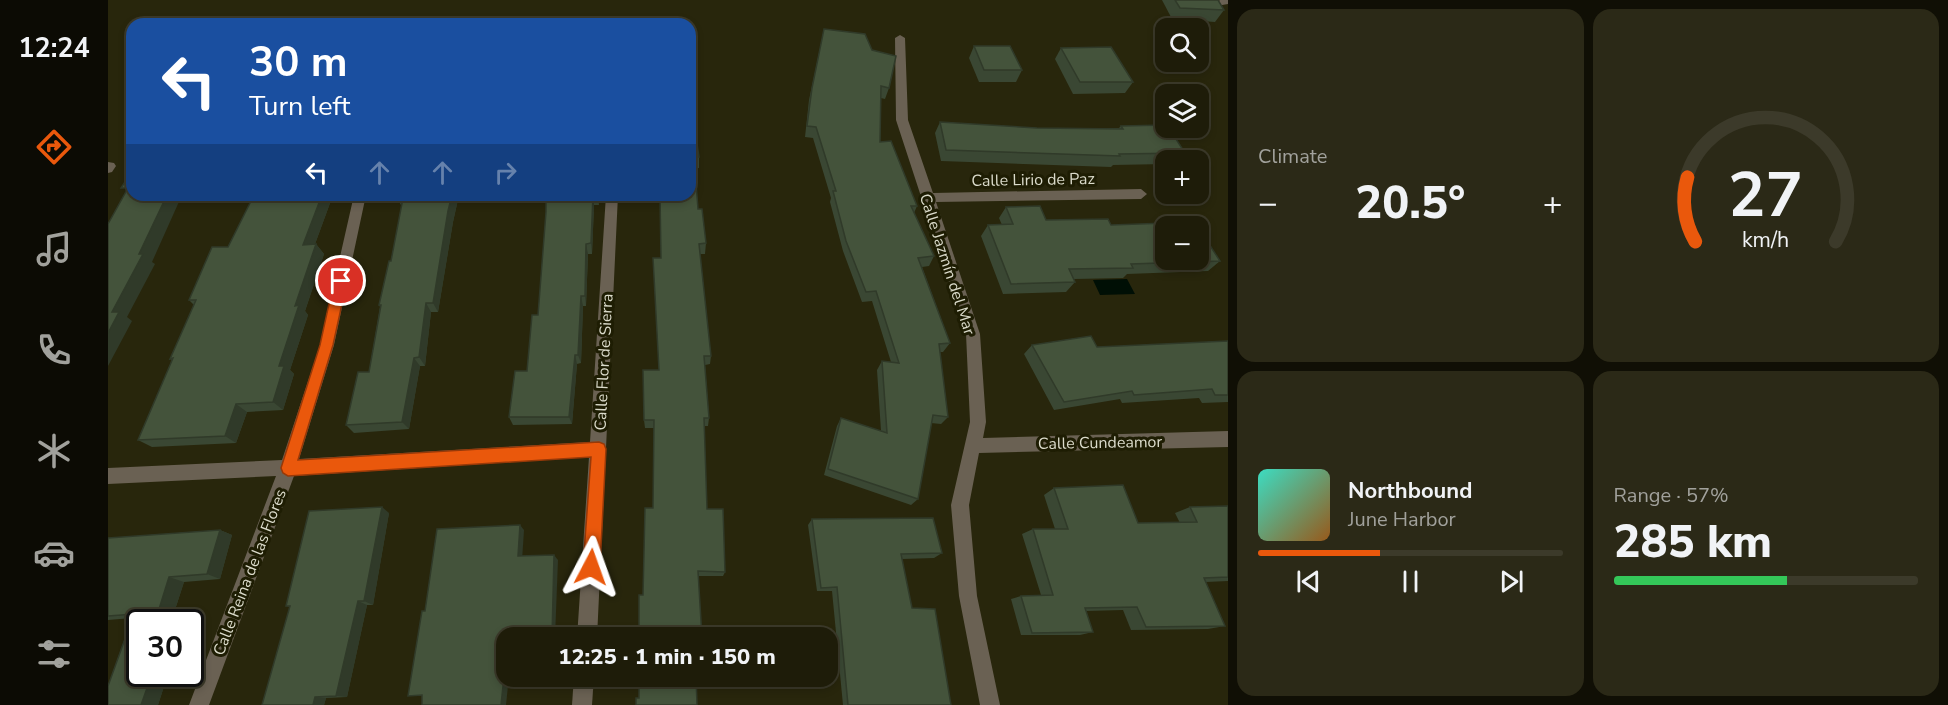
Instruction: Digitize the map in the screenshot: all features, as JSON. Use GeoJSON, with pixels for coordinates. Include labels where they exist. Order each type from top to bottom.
{"type":"FeatureCollection","features":[{"type":"Feature","properties":{"kind":"street","name":"Calle Jazmín del Mar"},"geometry":{"type":"LineString","coordinates":[[900,38],[902,120],[973,334],[978,422],[960,505],[968,596],[990,705]]}},
{"type":"Feature","properties":{"kind":"street","name":"Calle Lirio de Paz"},"geometry":{"type":"LineString","coordinates":[[927,198],[1140,194]]}},
{"type":"Feature","properties":{"kind":"street","name":"Calle Reina de las Flores"},"geometry":{"type":"LineString","coordinates":[[200,705],[288,468],[327,345],[359,201]]}},
{"type":"Feature","properties":{"kind":"street","name":"Calle Flor de Sierra"},"geometry":{"type":"LineString","coordinates":[[588,627],[612,201]]}},
{"type":"Feature","properties":{"kind":"street","name":"Calle Cundeamor"},"geometry":{"type":"LineString","coordinates":[[972,446],[1228,439]]}},
{"type":"Feature","properties":{"kind":"street"},"geometry":{"type":"LineString","coordinates":[[108,476],[288,468],[599,449]]}},
{"type":"Feature","properties":{"kind":"street"},"geometry":{"type":"LineString","coordinates":[[582,705],[583,687]]}},
{"type":"Feature","properties":{"kind":"shaded area"},"geometry":{"type":"Polygon","coordinates":[[[1127,279],[1135,294],[1100,295],[1093,280],[1127,279]]]}},
{"type":"Feature","properties":{"kind":"building"},"geometry":{"type":"Polygon","coordinates":[[[1175,0],[1218,0],[1224,10],[1180,8],[1175,0]]]}},
{"type":"Feature","properties":{"kind":"building"},"geometry":{"type":"Polygon","coordinates":[[[824,29],[865,34],[872,50],[896,56],[889,88],[881,86],[880,142],[891,141],[917,206],[911,206],[934,256],[918,258],[950,343],[939,344],[948,417],[933,415],[918,499],[828,469],[841,418],[887,433],[882,361],[899,363],[876,291],[866,292],[846,241],[833,191],[836,191],[816,127],[807,126],[824,29]]]}},
{"type":"Feature","properties":{"kind":"building"},"geometry":{"type":"Polygon","coordinates":[[[974,46],[1010,46],[1022,70],[984,70],[974,46]]]}},
{"type":"Feature","properties":{"kind":"building"},"geometry":{"type":"Polygon","coordinates":[[[1111,47],[1133,82],[1080,82],[1061,48],[1111,47]]]}},
{"type":"Feature","properties":{"kind":"building"},"geometry":{"type":"Polygon","coordinates":[[[940,122],[1037,128],[1123,129],[1121,126],[1155,125],[1155,138],[1175,138],[1183,150],[1155,150],[1155,153],[1119,154],[1120,156],[946,150],[940,122]]]}},
{"type":"Feature","properties":{"kind":"building"},"geometry":{"type":"Polygon","coordinates":[[[696,137],[699,157],[696,157],[696,137]]]}},
{"type":"Feature","properties":{"kind":"building"},"geometry":{"type":"Polygon","coordinates":[[[696,183],[698,209],[702,209],[706,243],[699,244],[711,356],[704,356],[709,418],[704,418],[707,509],[723,509],[725,572],[698,571],[701,627],[639,627],[639,595],[643,595],[645,508],[653,508],[654,420],[644,420],[643,370],[659,370],[653,258],[661,258],[660,201],[696,201],[696,183]]]}},
{"type":"Feature","properties":{"kind":"building"},"geometry":{"type":"Polygon","coordinates":[[[126,192],[126,201],[164,201],[139,254],[143,254],[112,312],[119,312],[108,333],[108,224],[126,192]]]}},
{"type":"Feature","properties":{"kind":"building"},"geometry":{"type":"Polygon","coordinates":[[[251,201],[320,201],[303,245],[316,244],[295,306],[299,305],[279,366],[284,366],[273,402],[236,404],[225,436],[138,440],[196,300],[189,300],[212,247],[228,247],[251,201]]]}},
{"type":"Feature","properties":{"kind":"building"},"geometry":{"type":"Polygon","coordinates":[[[402,201],[450,201],[433,303],[426,303],[419,357],[414,358],[402,422],[346,425],[358,372],[369,372],[381,305],[379,305],[389,261],[391,261],[402,201]]]}},
{"type":"Feature","properties":{"kind":"building"},"geometry":{"type":"Polygon","coordinates":[[[546,201],[593,201],[591,243],[586,244],[585,296],[581,296],[578,355],[575,355],[569,417],[509,417],[515,371],[527,371],[532,315],[538,315],[546,201]]]}},
{"type":"Feature","properties":{"kind":"building"},"geometry":{"type":"Polygon","coordinates":[[[1040,206],[1046,220],[1108,219],[1111,225],[1155,223],[1155,263],[1131,264],[1133,268],[1069,269],[1075,282],[1011,284],[988,225],[1013,224],[1006,207],[1040,206]]]}},
{"type":"Feature","properties":{"kind":"building"},"geometry":{"type":"Polygon","coordinates":[[[1209,244],[1220,261],[1209,261],[1209,244]]]}},
{"type":"Feature","properties":{"kind":"building"},"geometry":{"type":"Polygon","coordinates":[[[1091,336],[1097,347],[1228,341],[1228,395],[1215,395],[1212,389],[1134,395],[1132,391],[1064,402],[1032,345],[1091,336]]]}},
{"type":"Feature","properties":{"kind":"building"},"geometry":{"type":"Polygon","coordinates":[[[1123,485],[1138,523],[1197,522],[1190,507],[1228,506],[1228,577],[1204,578],[1225,626],[1146,627],[1137,607],[1085,608],[1093,632],[1032,633],[1021,596],[1053,595],[1033,529],[1068,529],[1054,488],[1123,485]]]}},
{"type":"Feature","properties":{"kind":"building"},"geometry":{"type":"Polygon","coordinates":[[[382,507],[364,601],[358,601],[336,696],[315,697],[313,705],[262,705],[290,606],[286,606],[309,511],[382,507]]]}},
{"type":"Feature","properties":{"kind":"building"},"geometry":{"type":"Polygon","coordinates":[[[933,518],[942,553],[901,554],[912,608],[935,609],[951,705],[848,705],[837,587],[821,588],[812,519],[933,518]]]}},
{"type":"Feature","properties":{"kind":"building"},"geometry":{"type":"Polygon","coordinates":[[[520,525],[518,556],[554,555],[552,627],[496,627],[496,687],[503,687],[501,705],[422,705],[422,695],[408,696],[422,611],[425,611],[437,529],[520,525]]]}},
{"type":"Feature","properties":{"kind":"building"},"geometry":{"type":"Polygon","coordinates":[[[220,530],[207,574],[169,577],[159,609],[126,609],[126,615],[108,616],[108,538],[220,530]]]}},
{"type":"Feature","properties":{"kind":"building"},"geometry":{"type":"Polygon","coordinates":[[[126,636],[126,687],[147,687],[141,705],[108,705],[108,686],[126,636]]]}},
{"type":"Feature","properties":{"kind":"building"},"geometry":{"type":"Polygon","coordinates":[[[639,687],[696,687],[697,705],[636,705],[636,698],[639,698],[639,687]]]}},
{"type":"Feature","properties":{"kind":"route"},"geometry":{"type":"LineString","coordinates":[[341,281],[327,345],[288,468],[599,449],[591,567]]}}]}
